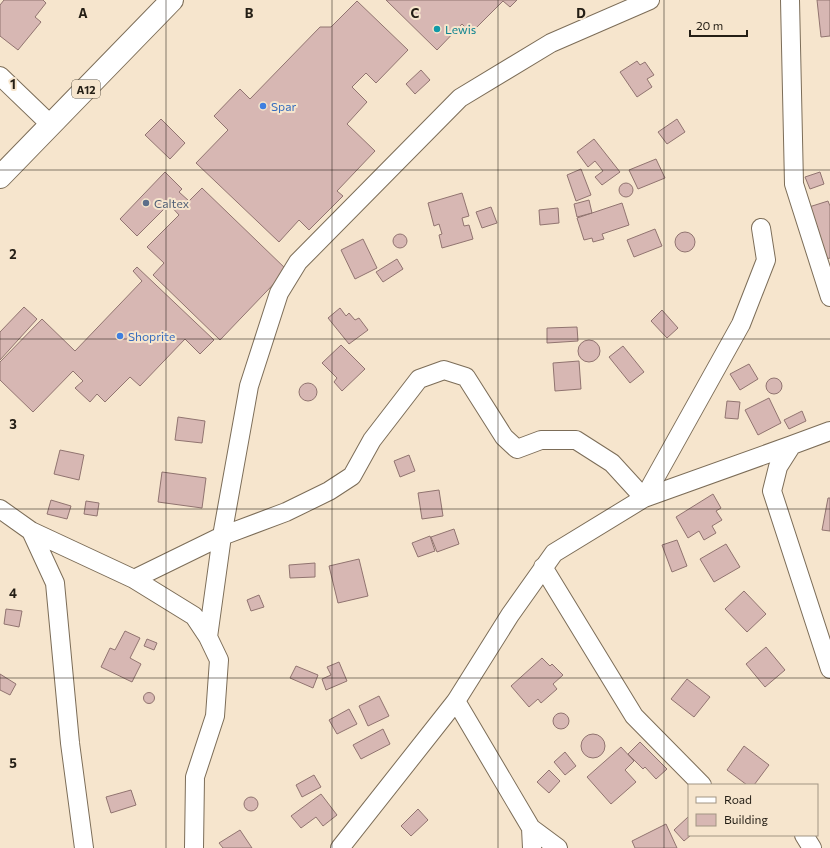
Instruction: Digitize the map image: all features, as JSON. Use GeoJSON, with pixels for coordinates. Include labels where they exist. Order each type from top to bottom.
{"type":"FeatureCollection","features":[{"type":"Feature","properties":{"kind":"main road","name":"A12"},"geometry":{"type":"LineString","coordinates":[[0,177],[172,0]]}},
{"type":"Feature","properties":{"kind":"street"},"geometry":{"type":"LineString","coordinates":[[208,637],[222,536],[249,386],[280,293],[298,262],[460,98],[551,44],[650,0]]}},
{"type":"Feature","properties":{"kind":"street"},"geometry":{"type":"LineString","coordinates":[[790,0],[794,184],[830,297]]}},
{"type":"Feature","properties":{"kind":"street"},"geometry":{"type":"LineString","coordinates":[[0,76],[51,125]]}},
{"type":"Feature","properties":{"kind":"street"},"geometry":{"type":"LineString","coordinates":[[644,498],[741,324],[766,260],[761,228]]}},
{"type":"Feature","properties":{"kind":"street"},"geometry":{"type":"LineString","coordinates":[[134,580],[222,536],[286,512],[329,491],[352,476],[372,440],[419,378],[444,370],[466,377],[504,437],[517,449],[541,440],[576,440],[612,463],[644,498]]}},
{"type":"Feature","properties":{"kind":"street"},"geometry":{"type":"LineString","coordinates":[[340,848],[456,701],[510,615],[554,553],[644,498],[830,431]]}},
{"type":"Feature","properties":{"kind":"street"},"geometry":{"type":"LineString","coordinates":[[792,445],[778,467],[772,491],[830,669]]}},
{"type":"Feature","properties":{"kind":"street"},"geometry":{"type":"LineString","coordinates":[[0,509],[32,531],[134,580],[194,616],[208,637],[219,660],[215,716],[195,777],[194,848]]}},
{"type":"Feature","properties":{"kind":"street"},"geometry":{"type":"LineString","coordinates":[[32,531],[55,583],[70,743],[84,848]]}},
{"type":"Feature","properties":{"kind":"street"},"geometry":{"type":"LineString","coordinates":[[543,567],[634,716],[701,784]]}},
{"type":"Feature","properties":{"kind":"street"},"geometry":{"type":"LineString","coordinates":[[456,701],[531,828],[558,848]]}},
{"type":"Feature","properties":{"kind":"street"},"geometry":{"type":"LineString","coordinates":[[531,828],[532,848]]}},
{"type":"Feature","properties":{"kind":"street"},"geometry":{"type":"LineString","coordinates":[[805,836],[812,848]]}},
{"type":"Feature","properties":{"kind":"building"},"geometry":{"type":"Polygon","coordinates":[[[4,0],[43,0],[46,3],[35,17],[41,22],[18,50],[0,36],[0,5],[4,0]]]}},
{"type":"Feature","properties":{"kind":"building","name":"Lewis"},"geometry":{"type":"Polygon","coordinates":[[[386,0],[517,0],[510,7],[503,1],[471,33],[462,24],[437,50],[386,0]]]}},
{"type":"Feature","properties":{"kind":"building"},"geometry":{"type":"Polygon","coordinates":[[[817,0],[830,0],[830,36],[821,37],[817,0]]]}},
{"type":"Feature","properties":{"kind":"building"},"geometry":{"type":"Polygon","coordinates":[[[357,1],[408,50],[376,83],[366,73],[352,87],[367,102],[347,124],[375,151],[337,191],[343,196],[309,230],[299,220],[279,242],[196,163],[228,130],[214,116],[240,89],[250,99],[320,27],[331,27],[357,1]]]}},
{"type":"Feature","properties":{"kind":"building"},"geometry":{"type":"Polygon","coordinates":[[[637,61],[640,65],[645,62],[654,75],[647,79],[652,87],[637,97],[620,72],[637,61]]]}},
{"type":"Feature","properties":{"kind":"building"},"geometry":{"type":"Polygon","coordinates":[[[421,70],[430,80],[415,94],[406,84],[421,70]]]}},
{"type":"Feature","properties":{"kind":"building"},"geometry":{"type":"Polygon","coordinates":[[[161,119],[185,143],[170,159],[145,135],[161,119]]]}},
{"type":"Feature","properties":{"kind":"building"},"geometry":{"type":"Polygon","coordinates":[[[677,119],[685,132],[667,144],[658,132],[677,119]]]}},
{"type":"Feature","properties":{"kind":"building"},"geometry":{"type":"Polygon","coordinates":[[[594,139],[620,172],[602,185],[595,177],[603,171],[595,161],[588,167],[577,152],[594,139]]]}},
{"type":"Feature","properties":{"kind":"building"},"geometry":{"type":"Polygon","coordinates":[[[656,159],[665,178],[638,189],[629,170],[656,159]]]}},
{"type":"Feature","properties":{"kind":"building"},"geometry":{"type":"Polygon","coordinates":[[[581,169],[591,195],[576,201],[567,175],[581,169]]]}},
{"type":"Feature","properties":{"kind":"building"},"geometry":{"type":"Polygon","coordinates":[[[165,172],[182,189],[179,192],[189,201],[202,188],[287,270],[220,340],[153,275],[164,263],[147,247],[179,215],[169,204],[137,236],[120,219],[165,172]]]}},
{"type":"Feature","properties":{"kind":"building"},"geometry":{"type":"Polygon","coordinates":[[[820,172],[824,184],[810,189],[805,177],[820,172]]]}},
{"type":"Feature","properties":{"kind":"building"},"geometry":{"type":"Polygon","coordinates":[[[626,183],[631,185],[633,190],[631,195],[626,197],[621,195],[619,190],[621,185],[626,183]]]}},
{"type":"Feature","properties":{"kind":"building"},"geometry":{"type":"Polygon","coordinates":[[[462,193],[469,216],[462,218],[464,226],[469,225],[473,239],[442,248],[439,235],[442,234],[439,224],[434,226],[428,203],[462,193]]]}},
{"type":"Feature","properties":{"kind":"building"},"geometry":{"type":"Polygon","coordinates":[[[589,200],[592,213],[577,217],[574,204],[589,200]]]}},
{"type":"Feature","properties":{"kind":"building"},"geometry":{"type":"Polygon","coordinates":[[[828,201],[830,206],[830,258],[826,259],[809,207],[828,201]]]}},
{"type":"Feature","properties":{"kind":"building"},"geometry":{"type":"Polygon","coordinates":[[[622,203],[629,225],[602,234],[604,239],[593,242],[592,238],[584,240],[577,218],[622,203]]]}},
{"type":"Feature","properties":{"kind":"building"},"geometry":{"type":"Polygon","coordinates":[[[491,207],[497,223],[482,228],[476,212],[491,207]]]}},
{"type":"Feature","properties":{"kind":"building"},"geometry":{"type":"Polygon","coordinates":[[[558,208],[559,223],[540,225],[539,210],[558,208]]]}},
{"type":"Feature","properties":{"kind":"building"},"geometry":{"type":"Polygon","coordinates":[[[655,229],[662,246],[634,257],[627,240],[655,229]]]}},
{"type":"Feature","properties":{"kind":"building"},"geometry":{"type":"Polygon","coordinates":[[[685,232],[692,235],[695,242],[692,249],[685,252],[678,249],[675,242],[678,235],[685,232]]]}},
{"type":"Feature","properties":{"kind":"building"},"geometry":{"type":"Polygon","coordinates":[[[397,234],[403,234],[407,238],[407,244],[403,248],[397,248],[393,244],[393,238],[397,234]]]}},
{"type":"Feature","properties":{"kind":"building"},"geometry":{"type":"Polygon","coordinates":[[[363,239],[377,268],[355,279],[341,250],[363,239]]]}},
{"type":"Feature","properties":{"kind":"building"},"geometry":{"type":"Polygon","coordinates":[[[397,259],[403,269],[383,282],[376,272],[397,259]]]}},
{"type":"Feature","properties":{"kind":"building"},"geometry":{"type":"Polygon","coordinates":[[[137,267],[214,340],[200,354],[185,339],[140,386],[130,377],[105,402],[97,394],[90,402],[75,388],[83,381],[73,371],[33,412],[0,380],[0,362],[42,319],[75,351],[142,281],[133,271],[137,267]]]}},
{"type":"Feature","properties":{"kind":"building"},"geometry":{"type":"Polygon","coordinates":[[[24,307],[37,319],[0,360],[0,332],[24,307]]]}},
{"type":"Feature","properties":{"kind":"building"},"geometry":{"type":"Polygon","coordinates":[[[340,308],[346,316],[349,313],[355,320],[359,318],[368,330],[349,344],[328,318],[340,308]]]}},
{"type":"Feature","properties":{"kind":"building"},"geometry":{"type":"Polygon","coordinates":[[[662,310],[678,328],[667,338],[651,321],[662,310]]]}},
{"type":"Feature","properties":{"kind":"building"},"geometry":{"type":"Polygon","coordinates":[[[577,327],[578,341],[547,343],[547,328],[577,327]]]}},
{"type":"Feature","properties":{"kind":"building"},"geometry":{"type":"Polygon","coordinates":[[[589,340],[597,343],[600,351],[597,359],[589,362],[581,359],[578,351],[581,343],[589,340]]]}},
{"type":"Feature","properties":{"kind":"building"},"geometry":{"type":"Polygon","coordinates":[[[341,345],[365,369],[342,391],[334,382],[337,378],[322,363],[341,345]]]}},
{"type":"Feature","properties":{"kind":"building"},"geometry":{"type":"Polygon","coordinates":[[[623,346],[644,372],[630,383],[609,357],[623,346]]]}},
{"type":"Feature","properties":{"kind":"building"},"geometry":{"type":"Polygon","coordinates":[[[579,361],[581,389],[555,391],[553,363],[579,361]]]}},
{"type":"Feature","properties":{"kind":"building"},"geometry":{"type":"Polygon","coordinates":[[[749,364],[758,379],[740,390],[730,374],[749,364]]]}},
{"type":"Feature","properties":{"kind":"building"},"geometry":{"type":"Polygon","coordinates":[[[774,378],[780,380],[782,386],[780,392],[774,394],[768,392],[766,386],[768,380],[774,378]]]}},
{"type":"Feature","properties":{"kind":"building"},"geometry":{"type":"Polygon","coordinates":[[[304,383],[312,383],[317,388],[315,399],[312,401],[304,401],[299,396],[299,388],[304,383]]]}},
{"type":"Feature","properties":{"kind":"building"},"geometry":{"type":"Polygon","coordinates":[[[769,398],[781,423],[758,435],[745,410],[769,398]]]}},
{"type":"Feature","properties":{"kind":"building"},"geometry":{"type":"Polygon","coordinates":[[[727,401],[740,402],[738,419],[725,418],[727,401]]]}},
{"type":"Feature","properties":{"kind":"building"},"geometry":{"type":"Polygon","coordinates":[[[802,411],[806,421],[789,429],[784,420],[802,411]]]}},
{"type":"Feature","properties":{"kind":"building"},"geometry":{"type":"Polygon","coordinates":[[[178,417],[205,421],[202,443],[175,440],[178,417]]]}},
{"type":"Feature","properties":{"kind":"building"},"geometry":{"type":"Polygon","coordinates":[[[60,450],[84,455],[79,480],[54,474],[60,450]]]}},
{"type":"Feature","properties":{"kind":"building"},"geometry":{"type":"Polygon","coordinates":[[[409,455],[415,471],[400,477],[394,461],[409,455]]]}},
{"type":"Feature","properties":{"kind":"building"},"geometry":{"type":"Polygon","coordinates":[[[162,472],[206,478],[202,508],[158,502],[162,472]]]}},
{"type":"Feature","properties":{"kind":"building"},"geometry":{"type":"Polygon","coordinates":[[[439,490],[443,516],[422,519],[418,493],[439,490]]]}},
{"type":"Feature","properties":{"kind":"building"},"geometry":{"type":"Polygon","coordinates":[[[713,494],[721,508],[716,511],[722,520],[712,526],[716,533],[704,540],[699,531],[688,538],[676,517],[713,494]]]}},
{"type":"Feature","properties":{"kind":"building"},"geometry":{"type":"Polygon","coordinates":[[[828,498],[830,498],[830,531],[822,530],[828,498]]]}},
{"type":"Feature","properties":{"kind":"building"},"geometry":{"type":"Polygon","coordinates":[[[51,500],[71,506],[67,519],[47,514],[51,500]]]}},
{"type":"Feature","properties":{"kind":"building"},"geometry":{"type":"Polygon","coordinates":[[[86,501],[99,503],[97,516],[84,514],[86,501]]]}},
{"type":"Feature","properties":{"kind":"building"},"geometry":{"type":"Polygon","coordinates":[[[454,529],[459,544],[437,552],[431,537],[454,529]]]}},
{"type":"Feature","properties":{"kind":"building"},"geometry":{"type":"Polygon","coordinates":[[[430,536],[435,551],[418,557],[412,543],[430,536]]]}},
{"type":"Feature","properties":{"kind":"building"},"geometry":{"type":"Polygon","coordinates":[[[677,540],[687,566],[672,572],[662,545],[677,540]]]}},
{"type":"Feature","properties":{"kind":"building"},"geometry":{"type":"Polygon","coordinates":[[[726,544],[740,567],[714,582],[700,559],[726,544]]]}},
{"type":"Feature","properties":{"kind":"building"},"geometry":{"type":"Polygon","coordinates":[[[359,559],[368,596],[338,603],[329,566],[359,559]]]}},
{"type":"Feature","properties":{"kind":"building"},"geometry":{"type":"Polygon","coordinates":[[[315,563],[315,577],[290,578],[289,565],[315,563]]]}},
{"type":"Feature","properties":{"kind":"building"},"geometry":{"type":"Polygon","coordinates":[[[744,591],[766,614],[747,632],[725,609],[744,591]]]}},
{"type":"Feature","properties":{"kind":"building"},"geometry":{"type":"Polygon","coordinates":[[[259,595],[264,607],[251,611],[247,600],[259,595]]]}},
{"type":"Feature","properties":{"kind":"building"},"geometry":{"type":"Polygon","coordinates":[[[6,609],[22,611],[19,627],[4,624],[6,609]]]}},
{"type":"Feature","properties":{"kind":"building"},"geometry":{"type":"Polygon","coordinates":[[[125,631],[140,638],[130,658],[141,664],[132,682],[101,667],[110,648],[115,650],[125,631]]]}},
{"type":"Feature","properties":{"kind":"building"},"geometry":{"type":"Polygon","coordinates":[[[147,639],[157,643],[154,650],[144,646],[147,639]]]}},
{"type":"Feature","properties":{"kind":"building"},"geometry":{"type":"Polygon","coordinates":[[[766,647],[785,670],[765,687],[746,664],[766,647]]]}},
{"type":"Feature","properties":{"kind":"building"},"geometry":{"type":"Polygon","coordinates":[[[542,658],[550,666],[552,664],[563,675],[553,684],[557,689],[541,703],[538,699],[529,707],[511,686],[542,658]]]}},
{"type":"Feature","properties":{"kind":"building"},"geometry":{"type":"Polygon","coordinates":[[[339,662],[347,681],[326,690],[322,679],[331,675],[327,667],[339,662]]]}},
{"type":"Feature","properties":{"kind":"building"},"geometry":{"type":"Polygon","coordinates":[[[296,666],[318,675],[313,688],[290,678],[296,666]]]}},
{"type":"Feature","properties":{"kind":"building"},"geometry":{"type":"Polygon","coordinates":[[[0,674],[16,684],[10,695],[0,690],[0,674]]]}},
{"type":"Feature","properties":{"kind":"building"},"geometry":{"type":"Polygon","coordinates":[[[687,679],[710,697],[694,717],[671,699],[687,679]]]}},
{"type":"Feature","properties":{"kind":"building"},"geometry":{"type":"Polygon","coordinates":[[[149,692],[153,694],[155,698],[153,702],[149,704],[145,702],[143,698],[145,694],[149,692]]]}},
{"type":"Feature","properties":{"kind":"building"},"geometry":{"type":"Polygon","coordinates":[[[379,696],[389,716],[368,726],[359,706],[379,696]]]}},
{"type":"Feature","properties":{"kind":"building"},"geometry":{"type":"Polygon","coordinates":[[[349,709],[357,724],[337,734],[329,720],[349,709]]]}},
{"type":"Feature","properties":{"kind":"building"},"geometry":{"type":"Polygon","coordinates":[[[558,713],[564,713],[569,718],[567,727],[564,729],[558,729],[553,724],[553,718],[558,713]]]}},
{"type":"Feature","properties":{"kind":"building"},"geometry":{"type":"Polygon","coordinates":[[[383,729],[390,744],[361,759],[353,745],[383,729]]]}},
{"type":"Feature","properties":{"kind":"building"},"geometry":{"type":"Polygon","coordinates":[[[593,734],[598,735],[604,741],[604,751],[598,757],[593,758],[588,757],[582,751],[581,746],[582,741],[588,735],[593,734]]]}},
{"type":"Feature","properties":{"kind":"building"},"geometry":{"type":"Polygon","coordinates":[[[640,742],[667,769],[656,779],[645,767],[643,769],[628,754],[640,742]]]}},
{"type":"Feature","properties":{"kind":"building"},"geometry":{"type":"Polygon","coordinates":[[[744,746],[769,765],[755,784],[746,784],[727,770],[744,746]]]}},
{"type":"Feature","properties":{"kind":"building"},"geometry":{"type":"Polygon","coordinates":[[[621,747],[634,761],[625,770],[636,782],[611,804],[587,777],[621,747]]]}},
{"type":"Feature","properties":{"kind":"building"},"geometry":{"type":"Polygon","coordinates":[[[565,752],[576,766],[565,775],[554,762],[565,752]]]}},
{"type":"Feature","properties":{"kind":"building"},"geometry":{"type":"Polygon","coordinates":[[[549,770],[560,781],[549,793],[537,782],[549,770]]]}},
{"type":"Feature","properties":{"kind":"building"},"geometry":{"type":"Polygon","coordinates":[[[314,775],[321,787],[302,797],[296,785],[314,775]]]}},
{"type":"Feature","properties":{"kind":"building"},"geometry":{"type":"Polygon","coordinates":[[[131,790],[136,805],[111,813],[106,797],[131,790]]]}},
{"type":"Feature","properties":{"kind":"building"},"geometry":{"type":"Polygon","coordinates":[[[321,794],[337,815],[323,826],[316,817],[301,828],[291,816],[321,794]]]}},
{"type":"Feature","properties":{"kind":"building"},"geometry":{"type":"Polygon","coordinates":[[[251,797],[256,799],[258,804],[256,809],[251,811],[246,809],[244,804],[246,799],[251,797]]]}},
{"type":"Feature","properties":{"kind":"building"},"geometry":{"type":"Polygon","coordinates":[[[418,809],[428,820],[411,836],[401,826],[418,809]]]}},
{"type":"Feature","properties":{"kind":"building"},"geometry":{"type":"Polygon","coordinates":[[[688,817],[688,836],[690,836],[684,841],[674,830],[688,817]]]}},
{"type":"Feature","properties":{"kind":"building"},"geometry":{"type":"Polygon","coordinates":[[[666,824],[677,848],[635,848],[632,841],[666,824]]]}},
{"type":"Feature","properties":{"kind":"building"},"geometry":{"type":"Polygon","coordinates":[[[240,830],[252,848],[223,848],[219,843],[240,830]]]}},
{"type":"Feature","properties":{"kind":"place","name":"Lewis"},"geometry":{"type":"Point","coordinates":[437,29]}},
{"type":"Feature","properties":{"kind":"place","name":"Spar"},"geometry":{"type":"Point","coordinates":[263,106]}},
{"type":"Feature","properties":{"kind":"place","name":"Caltex"},"geometry":{"type":"Point","coordinates":[146,203]}},
{"type":"Feature","properties":{"kind":"place","name":"Shoprite"},"geometry":{"type":"Point","coordinates":[120,336]}}]}
